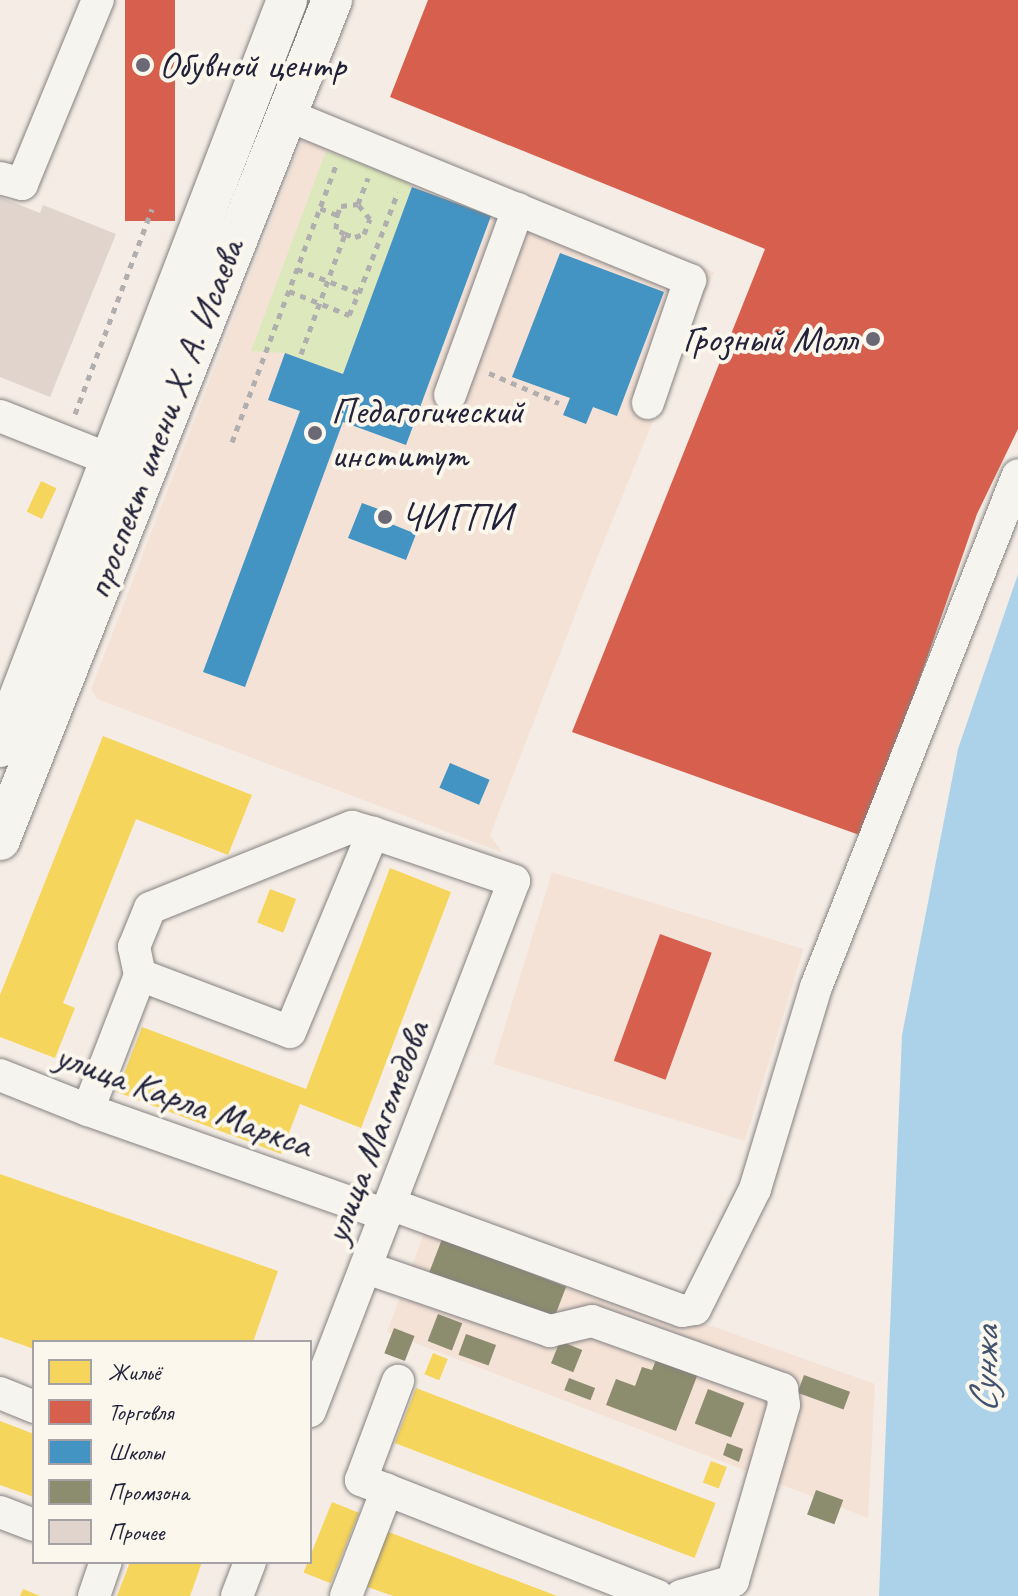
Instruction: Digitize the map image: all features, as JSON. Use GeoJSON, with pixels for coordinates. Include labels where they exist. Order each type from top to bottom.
{"type":"FeatureCollection","features":[{"type":"Feature","properties":{"kind":"main road","name":"проспект имени Х. А. Исаева"},"geometry":{"type":"LineString","coordinates":[[0,747],[287,0]]}},
{"type":"Feature","properties":{"kind":"main road","name":"проспект имени Х. А. Исаева"},"geometry":{"type":"LineString","coordinates":[[0,840],[332,0]]}},
{"type":"Feature","properties":{"kind":"street"},"geometry":{"type":"LineString","coordinates":[[0,178],[22,184],[98,0]]}},
{"type":"Feature","properties":{"kind":"street"},"geometry":{"type":"LineString","coordinates":[[285,114],[690,280],[648,403]]}},
{"type":"Feature","properties":{"kind":"street"},"geometry":{"type":"LineString","coordinates":[[450,395],[518,209]]}},
{"type":"Feature","properties":{"kind":"street"},"geometry":{"type":"LineString","coordinates":[[0,416],[111,460]]}},
{"type":"Feature","properties":{"kind":"street","name":"улица Карла Маркса"},"geometry":{"type":"LineString","coordinates":[[0,1075],[88,1110],[682,1311],[695,1309],[755,1189],[816,987],[1018,475]]}},
{"type":"Feature","properties":{"kind":"street"},"geometry":{"type":"LineString","coordinates":[[88,1110],[140,975],[134,947],[150,908],[352,827],[373,833],[290,1032],[140,975]]}},
{"type":"Feature","properties":{"kind":"street","name":"улица Магомедова"},"geometry":{"type":"LineString","coordinates":[[312,1406],[514,881],[373,833]]}},
{"type":"Feature","properties":{"kind":"street"},"geometry":{"type":"LineString","coordinates":[[367,1268],[550,1331],[592,1321],[782,1389],[784,1405],[733,1581],[681,1596]]}},
{"type":"Feature","properties":{"kind":"street"},"geometry":{"type":"LineString","coordinates":[[398,1381],[361,1480],[658,1596]]}},
{"type":"Feature","properties":{"kind":"street"},"geometry":{"type":"LineString","coordinates":[[0,1393],[32,1406]]}},
{"type":"Feature","properties":{"kind":"street"},"geometry":{"type":"LineString","coordinates":[[346,1596],[387,1490]]}},
{"type":"Feature","properties":{"kind":"street"},"geometry":{"type":"LineString","coordinates":[[0,1512],[32,1524]]}},
{"type":"Feature","properties":{"kind":"street"},"geometry":{"type":"LineString","coordinates":[[94,1596],[105,1564]]}},
{"type":"Feature","properties":{"kind":"street"},"geometry":{"type":"LineString","coordinates":[[237,1596],[249,1564]]}},
{"type":"Feature","properties":{"kind":"path"},"geometry":{"type":"LineString","coordinates":[[232,442],[346,138]]}},
{"type":"Feature","properties":{"kind":"path"},"geometry":{"type":"LineString","coordinates":[[358,204],[378,151]]}},
{"type":"Feature","properties":{"kind":"path"},"geometry":{"type":"LineString","coordinates":[[289,291],[349,315],[400,189],[413,194]]}},
{"type":"Feature","properties":{"kind":"path"},"geometry":{"type":"LineString","coordinates":[[358,204],[370,219],[364,234],[355,237],[336,229],[341,206],[358,204]]}},
{"type":"Feature","properties":{"kind":"path"},"geometry":{"type":"LineString","coordinates":[[320,208],[337,215]]}},
{"type":"Feature","properties":{"kind":"path"},"geometry":{"type":"LineString","coordinates":[[64,441],[152,209]]}},
{"type":"Feature","properties":{"kind":"path"},"geometry":{"type":"LineString","coordinates":[[301,354],[345,234]]}},
{"type":"Feature","properties":{"kind":"path"},"geometry":{"type":"LineString","coordinates":[[297,269],[359,293]]}},
{"type":"Feature","properties":{"kind":"path"},"geometry":{"type":"LineString","coordinates":[[463,361],[559,403]]}},
{"type":"Feature","properties":{"kind":"shaded area","name":"ЧИГПИ"},"geometry":{"type":"Polygon","coordinates":[[[313,112],[714,272],[595,563],[490,835],[503,853],[97,699],[91,689],[313,112]]]}},
{"type":"Feature","properties":{"kind":"shaded area"},"geometry":{"type":"Polygon","coordinates":[[[552,872],[804,949],[745,1141],[493,1064],[552,872]]]}},
{"type":"Feature","properties":{"kind":"shaded area"},"geometry":{"type":"Polygon","coordinates":[[[427,1225],[875,1384],[868,1518],[387,1332],[427,1225]]]}},
{"type":"Feature","properties":{"kind":"green space"},"geometry":{"type":"Polygon","coordinates":[[[326,151],[408,181],[412,187],[343,374],[285,353],[251,351],[326,151]]]}},
{"type":"Feature","properties":{"kind":"water","name":"Сунжа"},"geometry":{"type":"Polygon","coordinates":[[[1018,574],[1018,1596],[879,1596],[902,1035],[958,749],[1018,574]]]}},
{"type":"Feature","properties":{"kind":"building: Жильё"},"geometry":{"type":"Polygon","coordinates":[[[41,481],[56,488],[42,519],[27,512],[41,481]]]}},
{"type":"Feature","properties":{"kind":"building: Жильё"},"geometry":{"type":"Polygon","coordinates":[[[103,736],[252,795],[228,855],[136,819],[63,1003],[75,1008],[55,1058],[0,1037],[0,995],[103,736]]]}},
{"type":"Feature","properties":{"kind":"building: Жильё"},"geometry":{"type":"Polygon","coordinates":[[[390,868],[451,892],[361,1128],[300,1104],[281,1154],[117,1092],[142,1027],[306,1089],[390,868]]]}},
{"type":"Feature","properties":{"kind":"building: Жильё"},"geometry":{"type":"Polygon","coordinates":[[[270,889],[296,899],[283,933],[257,923],[270,889]]]}},
{"type":"Feature","properties":{"kind":"building: Жильё"},"geometry":{"type":"Polygon","coordinates":[[[0,1174],[278,1271],[254,1340],[32,1340],[32,1348],[0,1337],[0,1174]]]}},
{"type":"Feature","properties":{"kind":"building: Жильё"},"geometry":{"type":"Polygon","coordinates":[[[433,1353],[448,1359],[439,1380],[424,1374],[433,1353]]]}},
{"type":"Feature","properties":{"kind":"building: Жильё"},"geometry":{"type":"Polygon","coordinates":[[[416,1388],[716,1503],[695,1558],[395,1443],[416,1388]]]}},
{"type":"Feature","properties":{"kind":"building: Жильё"},"geometry":{"type":"Polygon","coordinates":[[[0,1421],[32,1433],[32,1496],[0,1485],[0,1421]]]}},
{"type":"Feature","properties":{"kind":"building: Жильё"},"geometry":{"type":"Polygon","coordinates":[[[711,1461],[727,1467],[719,1489],[703,1482],[711,1461]]]}},
{"type":"Feature","properties":{"kind":"building: Жильё"},"geometry":{"type":"Polygon","coordinates":[[[332,1502],[359,1513],[330,1583],[304,1572],[307,1564],[312,1564],[312,1552],[332,1502]]]}},
{"type":"Feature","properties":{"kind":"building: Жильё"},"geometry":{"type":"Polygon","coordinates":[[[386,1531],[557,1596],[393,1596],[365,1586],[386,1531]]]}},
{"type":"Feature","properties":{"kind":"building: Жильё"},"geometry":{"type":"Polygon","coordinates":[[[129,1564],[201,1564],[190,1596],[117,1596],[129,1564]]]}},
{"type":"Feature","properties":{"kind":"building: Жильё"},"geometry":{"type":"Polygon","coordinates":[[[23,1589],[40,1596],[20,1596],[23,1589]]]}},
{"type":"Feature","properties":{"kind":"building: Торговля"},"geometry":{"type":"Polygon","coordinates":[[[125,0],[175,0],[175,221],[125,221],[125,0]]]}},
{"type":"Feature","properties":{"kind":"building: Торговля","name":"Грозный Молл"},"geometry":{"type":"Polygon","coordinates":[[[428,0],[1018,0],[1018,429],[977,514],[865,837],[572,732],[765,249],[390,97],[428,0]]]}},
{"type":"Feature","properties":{"kind":"building: Торговля"},"geometry":{"type":"Polygon","coordinates":[[[660,934],[712,953],[666,1080],[614,1061],[660,934]]]}},
{"type":"Feature","properties":{"kind":"building: Школы","name":"Педагогический институт"},"geometry":{"type":"Polygon","coordinates":[[[412,187],[491,216],[406,445],[343,422],[245,687],[203,672],[300,411],[268,400],[285,353],[343,374],[412,187]]]}},
{"type":"Feature","properties":{"kind":"building: Школы"},"geometry":{"type":"Polygon","coordinates":[[[560,253],[664,292],[617,416],[593,407],[586,424],[563,415],[570,398],[512,377],[560,253]]]}},
{"type":"Feature","properties":{"kind":"building: Школы"},"geometry":{"type":"Polygon","coordinates":[[[362,503],[392,514],[389,523],[416,534],[406,560],[348,538],[362,503]]]}},
{"type":"Feature","properties":{"kind":"building: Школы"},"geometry":{"type":"Polygon","coordinates":[[[450,763],[490,780],[479,805],[439,788],[450,763]]]}},
{"type":"Feature","properties":{"kind":"building: Промзона"},"geometry":{"type":"Polygon","coordinates":[[[442,1239],[566,1287],[552,1323],[428,1275],[442,1239]]]}},
{"type":"Feature","properties":{"kind":"building: Промзона"},"geometry":{"type":"Polygon","coordinates":[[[438,1314],[462,1323],[452,1350],[428,1341],[438,1314]]]}},
{"type":"Feature","properties":{"kind":"building: Промзона"},"geometry":{"type":"Polygon","coordinates":[[[394,1328],[415,1336],[405,1361],[384,1353],[394,1328]]]}},
{"type":"Feature","properties":{"kind":"building: Промзона"},"geometry":{"type":"Polygon","coordinates":[[[466,1334],[496,1345],[489,1366],[458,1355],[466,1334]]]}},
{"type":"Feature","properties":{"kind":"building: Промзона"},"geometry":{"type":"Polygon","coordinates":[[[560,1341],[582,1350],[573,1372],[551,1363],[560,1341]]]}},
{"type":"Feature","properties":{"kind":"building: Промзона"},"geometry":{"type":"Polygon","coordinates":[[[658,1355],[699,1371],[676,1431],[606,1405],[616,1379],[635,1386],[642,1367],[652,1370],[658,1355]]]}},
{"type":"Feature","properties":{"kind":"building: Промзона"},"geometry":{"type":"Polygon","coordinates":[[[804,1375],[850,1392],[844,1410],[798,1393],[804,1375]]]}},
{"type":"Feature","properties":{"kind":"building: Промзона"},"geometry":{"type":"Polygon","coordinates":[[[569,1378],[595,1388],[590,1400],[564,1390],[569,1378]]]}},
{"type":"Feature","properties":{"kind":"building: Промзона"},"geometry":{"type":"Polygon","coordinates":[[[708,1389],[744,1403],[731,1438],[695,1424],[708,1389]]]}},
{"type":"Feature","properties":{"kind":"building: Промзона"},"geometry":{"type":"Polygon","coordinates":[[[727,1443],[743,1449],[739,1462],[723,1455],[727,1443]]]}},
{"type":"Feature","properties":{"kind":"building: Промзона"},"geometry":{"type":"Polygon","coordinates":[[[816,1490],[843,1500],[834,1524],[807,1514],[816,1490]]]}},
{"type":"Feature","properties":{"kind":"building: Прочее"},"geometry":{"type":"Polygon","coordinates":[[[0,197],[40,213],[43,205],[116,234],[50,397],[0,377],[0,197]]]}},
{"type":"Feature","properties":{"kind":"place","name":"Обувной центр"},"geometry":{"type":"Point","coordinates":[143,65]}},
{"type":"Feature","properties":{"kind":"place","name":"Грозный Молл"},"geometry":{"type":"Point","coordinates":[873,339]}},
{"type":"Feature","properties":{"kind":"place","name":"Педагогический институт"},"geometry":{"type":"Point","coordinates":[315,433]}},
{"type":"Feature","properties":{"kind":"place","name":"ЧИГПИ"},"geometry":{"type":"Point","coordinates":[385,517]}}]}
